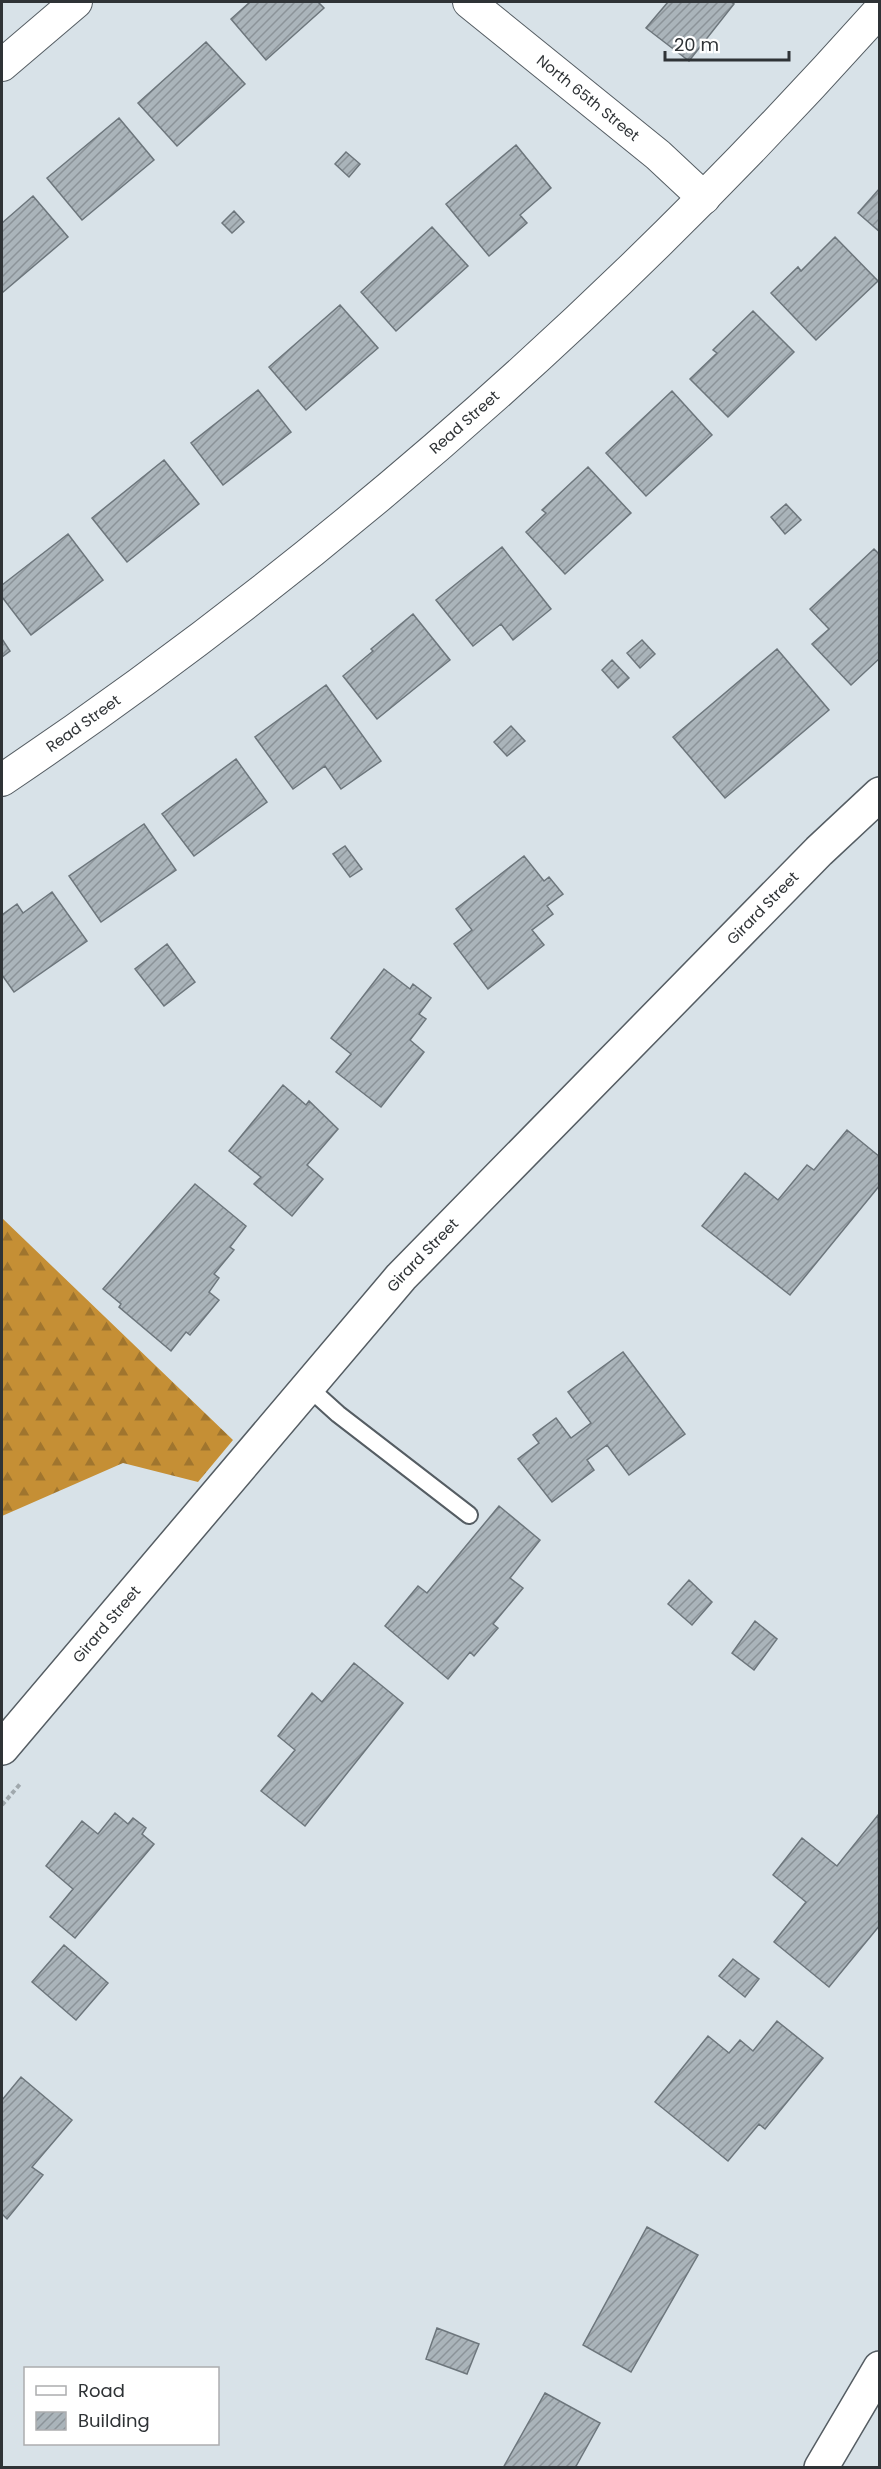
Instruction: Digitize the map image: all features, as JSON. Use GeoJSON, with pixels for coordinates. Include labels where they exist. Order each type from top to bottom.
{"type":"FeatureCollection","features":[{"type":"Feature","properties":{"kind":"street"},"geometry":{"type":"LineString","coordinates":[[2,65],[76,2]]}},
{"type":"Feature","properties":{"kind":"street","name":"North 65th Street"},"geometry":{"type":"LineString","coordinates":[[469,2],[658,155],[704,198]]}},
{"type":"Feature","properties":{"kind":"street","name":"Read Street"},"geometry":{"type":"LineString","coordinates":[[2,780],[174,658],[315,548],[499,391],[704,198],[879,10]]}},
{"type":"Feature","properties":{"kind":"street","name":"Girard Street"},"geometry":{"type":"LineString","coordinates":[[2,1748],[400,1277],[819,851],[879,794]]}},
{"type":"Feature","properties":{"kind":"street"},"geometry":{"type":"LineString","coordinates":[[821,2468],[879,2368]]}},
{"type":"Feature","properties":{"kind":"lane"},"geometry":{"type":"LineString","coordinates":[[307,1386],[338,1414],[469,1515]]}},
{"type":"Feature","properties":{"kind":"green space"},"geometry":{"type":"Polygon","coordinates":[[[2,1218],[233,1440],[198,1482],[123,1463],[2,1516],[2,1218]]]}},
{"type":"Feature","properties":{"kind":"building"},"geometry":{"type":"Polygon","coordinates":[[[250,2],[318,2],[324,8],[266,60],[231,19],[250,2]]]}},
{"type":"Feature","properties":{"kind":"building"},"geometry":{"type":"Polygon","coordinates":[[[668,2],[731,2],[734,4],[689,61],[646,28],[668,2]]]}},
{"type":"Feature","properties":{"kind":"building"},"geometry":{"type":"Polygon","coordinates":[[[206,42],[245,84],[177,146],[138,103],[206,42]]]}},
{"type":"Feature","properties":{"kind":"building"},"geometry":{"type":"Polygon","coordinates":[[[119,118],[154,160],[82,220],[47,178],[119,118]]]}},
{"type":"Feature","properties":{"kind":"building"},"geometry":{"type":"Polygon","coordinates":[[[516,145],[551,188],[520,215],[527,223],[489,256],[446,204],[516,145]]]}},
{"type":"Feature","properties":{"kind":"building"},"geometry":{"type":"Polygon","coordinates":[[[346,152],[360,164],[349,177],[335,164],[346,152]]]}},
{"type":"Feature","properties":{"kind":"building"},"geometry":{"type":"Polygon","coordinates":[[[880,188],[880,232],[858,213],[880,188]]]}},
{"type":"Feature","properties":{"kind":"building"},"geometry":{"type":"Polygon","coordinates":[[[33,196],[68,237],[2,293],[2,223],[33,196]]]}},
{"type":"Feature","properties":{"kind":"building"},"geometry":{"type":"Polygon","coordinates":[[[234,211],[244,222],[232,233],[222,223],[234,211]]]}},
{"type":"Feature","properties":{"kind":"building"},"geometry":{"type":"Polygon","coordinates":[[[432,227],[468,266],[396,331],[361,292],[432,227]]]}},
{"type":"Feature","properties":{"kind":"building"},"geometry":{"type":"Polygon","coordinates":[[[835,237],[878,281],[816,340],[771,293],[798,267],[801,271],[835,237]]]}},
{"type":"Feature","properties":{"kind":"building"},"geometry":{"type":"Polygon","coordinates":[[[340,305],[378,348],[306,410],[269,367],[340,305]]]}},
{"type":"Feature","properties":{"kind":"building"},"geometry":{"type":"Polygon","coordinates":[[[753,311],[794,352],[728,417],[690,379],[717,353],[713,350],[753,311]]]}},
{"type":"Feature","properties":{"kind":"building"},"geometry":{"type":"Polygon","coordinates":[[[258,390],[291,432],[223,485],[191,443],[258,390]]]}},
{"type":"Feature","properties":{"kind":"building"},"geometry":{"type":"Polygon","coordinates":[[[672,391],[712,435],[646,496],[606,453],[672,391]]]}},
{"type":"Feature","properties":{"kind":"building"},"geometry":{"type":"Polygon","coordinates":[[[164,460],[199,504],[127,562],[92,518],[164,460]]]}},
{"type":"Feature","properties":{"kind":"building"},"geometry":{"type":"Polygon","coordinates":[[[588,467],[631,513],[565,574],[526,532],[546,513],[542,510],[588,467]]]}},
{"type":"Feature","properties":{"kind":"building"},"geometry":{"type":"Polygon","coordinates":[[[786,504],[801,520],[785,534],[771,517],[786,504]]]}},
{"type":"Feature","properties":{"kind":"building"},"geometry":{"type":"Polygon","coordinates":[[[68,534],[103,580],[31,635],[2,597],[2,585],[68,534]]]}},
{"type":"Feature","properties":{"kind":"building"},"geometry":{"type":"Polygon","coordinates":[[[502,547],[551,609],[513,640],[501,624],[473,646],[436,600],[502,547]]]}},
{"type":"Feature","properties":{"kind":"building"},"geometry":{"type":"Polygon","coordinates":[[[874,549],[880,555],[880,658],[851,685],[812,644],[829,629],[810,609],[874,549]]]}},
{"type":"Feature","properties":{"kind":"building"},"geometry":{"type":"Polygon","coordinates":[[[413,614],[450,660],[377,719],[343,676],[413,614]]]}},
{"type":"Feature","properties":{"kind":"building"},"geometry":{"type":"Polygon","coordinates":[[[2,639],[10,651],[2,657],[2,639]]]}},
{"type":"Feature","properties":{"kind":"building"},"geometry":{"type":"Polygon","coordinates":[[[642,640],[655,654],[640,668],[627,653],[642,640]]]}},
{"type":"Feature","properties":{"kind":"building"},"geometry":{"type":"Polygon","coordinates":[[[777,649],[829,710],[725,798],[673,737],[777,649]]]}},
{"type":"Feature","properties":{"kind":"building"},"geometry":{"type":"Polygon","coordinates":[[[612,660],[629,678],[618,688],[602,670],[612,660]]]}},
{"type":"Feature","properties":{"kind":"building"},"geometry":{"type":"Polygon","coordinates":[[[326,685],[381,761],[341,789],[325,766],[293,789],[255,737],[326,685]]]}},
{"type":"Feature","properties":{"kind":"building"},"geometry":{"type":"Polygon","coordinates":[[[511,726],[525,741],[507,756],[494,742],[511,726]]]}},
{"type":"Feature","properties":{"kind":"building"},"geometry":{"type":"Polygon","coordinates":[[[236,759],[267,802],[194,856],[162,814],[236,759]]]}},
{"type":"Feature","properties":{"kind":"building"},"geometry":{"type":"Polygon","coordinates":[[[144,824],[176,870],[101,922],[69,876],[144,824]]]}},
{"type":"Feature","properties":{"kind":"building"},"geometry":{"type":"Polygon","coordinates":[[[345,846],[362,869],[350,877],[333,854],[345,846]]]}},
{"type":"Feature","properties":{"kind":"building"},"geometry":{"type":"Polygon","coordinates":[[[524,856],[544,881],[549,877],[563,894],[547,906],[553,914],[532,930],[544,945],[488,989],[454,944],[472,930],[456,909],[524,856]]]}},
{"type":"Feature","properties":{"kind":"building"},"geometry":{"type":"Polygon","coordinates":[[[52,892],[87,941],[14,992],[2,975],[2,915],[17,904],[23,913],[52,892]]]}},
{"type":"Feature","properties":{"kind":"building"},"geometry":{"type":"Polygon","coordinates":[[[167,944],[195,982],[164,1006],[135,969],[167,944]]]}},
{"type":"Feature","properties":{"kind":"building"},"geometry":{"type":"Polygon","coordinates":[[[384,969],[410,989],[413,984],[431,998],[419,1014],[426,1019],[410,1040],[424,1052],[381,1107],[336,1072],[351,1054],[331,1038],[384,969]]]}},
{"type":"Feature","properties":{"kind":"building"},"geometry":{"type":"Polygon","coordinates":[[[283,1085],[306,1105],[309,1101],[338,1129],[307,1165],[323,1179],[292,1216],[254,1184],[261,1177],[229,1151],[283,1085]]]}},
{"type":"Feature","properties":{"kind":"building"},"geometry":{"type":"Polygon","coordinates":[[[847,1130],[880,1157],[880,1185],[790,1295],[702,1226],[745,1173],[778,1200],[807,1165],[814,1170],[847,1130]]]}},
{"type":"Feature","properties":{"kind":"building"},"geometry":{"type":"Polygon","coordinates":[[[195,1184],[246,1226],[230,1247],[234,1250],[214,1274],[219,1278],[209,1292],[219,1300],[190,1335],[186,1332],[171,1351],[119,1307],[121,1304],[103,1289],[195,1184]]]}},
{"type":"Feature","properties":{"kind":"building"},"geometry":{"type":"Polygon","coordinates":[[[623,1352],[685,1434],[629,1475],[607,1445],[587,1460],[594,1470],[552,1502],[518,1459],[539,1443],[533,1435],[556,1418],[571,1438],[591,1423],[568,1392],[623,1352]]]}},
{"type":"Feature","properties":{"kind":"building"},"geometry":{"type":"Polygon","coordinates":[[[499,1506],[540,1540],[510,1578],[523,1588],[493,1624],[498,1628],[474,1656],[470,1652],[448,1679],[385,1626],[418,1586],[427,1593],[499,1506]]]}},
{"type":"Feature","properties":{"kind":"building"},"geometry":{"type":"Polygon","coordinates":[[[689,1580],[712,1602],[692,1625],[668,1604],[689,1580]]]}},
{"type":"Feature","properties":{"kind":"building"},"geometry":{"type":"Polygon","coordinates":[[[755,1621],[777,1639],[754,1670],[732,1653],[755,1621]]]}},
{"type":"Feature","properties":{"kind":"building"},"geometry":{"type":"Polygon","coordinates":[[[354,1663],[403,1703],[305,1826],[261,1791],[295,1750],[278,1736],[312,1693],[322,1702],[354,1663]]]}},
{"type":"Feature","properties":{"kind":"building"},"geometry":{"type":"Polygon","coordinates":[[[115,1813],[128,1824],[133,1818],[146,1828],[142,1834],[154,1844],[75,1938],[50,1917],[73,1889],[46,1866],[82,1821],[98,1834],[115,1813]]]}},
{"type":"Feature","properties":{"kind":"building"},"geometry":{"type":"Polygon","coordinates":[[[878,1815],[880,1925],[829,1987],[774,1942],[806,1902],[773,1875],[802,1838],[837,1866],[878,1815]]]}},
{"type":"Feature","properties":{"kind":"building"},"geometry":{"type":"Polygon","coordinates":[[[64,1945],[108,1983],[76,2020],[32,1982],[64,1945]]]}},
{"type":"Feature","properties":{"kind":"building"},"geometry":{"type":"Polygon","coordinates":[[[733,1959],[759,1979],[745,1997],[719,1976],[733,1959]]]}},
{"type":"Feature","properties":{"kind":"building"},"geometry":{"type":"Polygon","coordinates":[[[777,2021],[823,2058],[765,2129],[759,2124],[728,2161],[655,2102],[708,2036],[729,2053],[740,2040],[753,2051],[777,2021]]]}},
{"type":"Feature","properties":{"kind":"building"},"geometry":{"type":"Polygon","coordinates":[[[21,2077],[72,2120],[32,2167],[43,2175],[7,2219],[2,2214],[2,2100],[21,2077]]]}},
{"type":"Feature","properties":{"kind":"building"},"geometry":{"type":"Polygon","coordinates":[[[647,2227],[698,2255],[631,2372],[583,2345],[647,2227]]]}},
{"type":"Feature","properties":{"kind":"building"},"geometry":{"type":"Polygon","coordinates":[[[437,2328],[479,2344],[467,2374],[426,2359],[437,2328]]]}},
{"type":"Feature","properties":{"kind":"building"},"geometry":{"type":"Polygon","coordinates":[[[545,2393],[600,2423],[575,2468],[503,2468],[545,2393]]]}}]}
